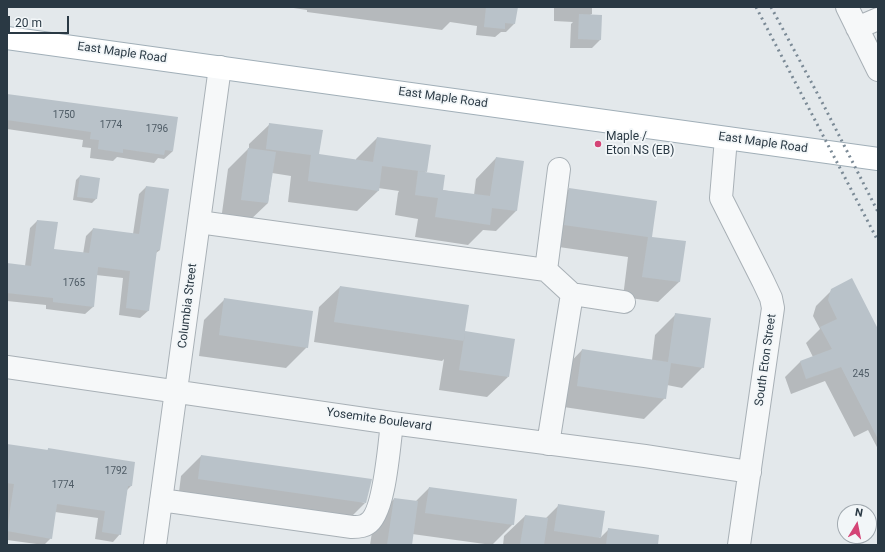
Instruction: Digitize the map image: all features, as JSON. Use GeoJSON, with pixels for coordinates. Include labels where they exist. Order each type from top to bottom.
{"type":"FeatureCollection","features":[{"type":"Feature","properties":{"kind":"main road","name":"East Maple Road"},"geometry":{"type":"LineString","coordinates":[[7,38],[878,159]]}},
{"type":"Feature","properties":{"kind":"street"},"geometry":{"type":"LineString","coordinates":[[847,7],[878,70]]}},
{"type":"Feature","properties":{"kind":"street"},"geometry":{"type":"LineString","coordinates":[[857,28],[878,19]]}},
{"type":"Feature","properties":{"kind":"street","name":"Columbia Street"},"geometry":{"type":"LineString","coordinates":[[155,545],[220,67]]}},
{"type":"Feature","properties":{"kind":"street","name":"South Eton Street"},"geometry":{"type":"LineString","coordinates":[[726,138],[721,198],[763,281],[773,308],[739,545]]}},
{"type":"Feature","properties":{"kind":"street"},"geometry":{"type":"LineString","coordinates":[[546,270],[559,169]]}},
{"type":"Feature","properties":{"kind":"street"},"geometry":{"type":"LineString","coordinates":[[199,222],[546,270],[572,294],[624,302]]}},
{"type":"Feature","properties":{"kind":"street"},"geometry":{"type":"LineString","coordinates":[[548,444],[572,294]]}},
{"type":"Feature","properties":{"kind":"street","name":"Yosemite Boulevard"},"geometry":{"type":"LineString","coordinates":[[7,367],[392,423],[750,472]]}},
{"type":"Feature","properties":{"kind":"street"},"geometry":{"type":"LineString","coordinates":[[161,500],[360,527],[368,524],[375,515],[380,504],[386,472],[392,423]]}},
{"type":"Feature","properties":{"kind":"building"},"geometry":{"type":"Polygon","coordinates":[[[486,7],[518,7],[515,24],[505,23],[505,29],[484,27],[486,7]]]}},
{"type":"Feature","properties":{"kind":"building"},"geometry":{"type":"Polygon","coordinates":[[[579,14],[602,15],[601,40],[578,39],[579,14]]]}},
{"type":"Feature","properties":{"kind":"building"},"geometry":{"type":"Polygon","coordinates":[[[7,94],[178,117],[173,151],[165,150],[164,155],[123,149],[123,153],[98,149],[99,140],[90,139],[91,132],[7,120],[7,94]]]}},
{"type":"Feature","properties":{"kind":"building"},"geometry":{"type":"Polygon","coordinates":[[[269,123],[323,130],[319,154],[373,162],[377,137],[431,145],[427,172],[382,166],[379,191],[308,181],[311,155],[266,149],[269,123]]]}},
{"type":"Feature","properties":{"kind":"building"},"geometry":{"type":"Polygon","coordinates":[[[248,148],[276,152],[268,203],[241,200],[248,148]]]}},
{"type":"Feature","properties":{"kind":"building"},"geometry":{"type":"Polygon","coordinates":[[[496,157],[524,161],[517,211],[492,208],[490,225],[435,217],[438,198],[415,195],[418,171],[445,175],[443,190],[490,196],[496,157]]]}},
{"type":"Feature","properties":{"kind":"building"},"geometry":{"type":"Polygon","coordinates":[[[80,175],[100,178],[97,199],[77,197],[80,175]]]}},
{"type":"Feature","properties":{"kind":"building"},"geometry":{"type":"Polygon","coordinates":[[[146,186],[169,189],[160,250],[157,250],[149,311],[126,308],[130,271],[98,267],[94,307],[53,302],[53,298],[7,293],[7,263],[31,266],[37,220],[58,222],[54,249],[89,253],[93,228],[139,234],[146,186]]]}},
{"type":"Feature","properties":{"kind":"building"},"geometry":{"type":"Polygon","coordinates":[[[569,188],[657,201],[652,237],[686,241],[680,282],[642,277],[648,237],[564,225],[569,188]]]}},
{"type":"Feature","properties":{"kind":"building"},"geometry":{"type":"Polygon","coordinates":[[[852,278],[878,329],[878,439],[841,367],[806,379],[800,361],[832,349],[820,327],[837,319],[828,300],[831,289],[852,278]]]}},
{"type":"Feature","properties":{"kind":"building"},"geometry":{"type":"Polygon","coordinates":[[[340,286],[469,305],[465,331],[515,339],[509,377],[459,370],[464,341],[334,322],[340,286]]]}},
{"type":"Feature","properties":{"kind":"building"},"geometry":{"type":"Polygon","coordinates":[[[224,298],[313,311],[308,348],[219,335],[224,298]]]}},
{"type":"Feature","properties":{"kind":"building"},"geometry":{"type":"Polygon","coordinates":[[[675,313],[711,318],[704,368],[671,363],[666,399],[577,386],[582,349],[668,362],[675,313]]]}},
{"type":"Feature","properties":{"kind":"building"},"geometry":{"type":"Polygon","coordinates":[[[7,444],[48,450],[48,448],[135,462],[132,486],[128,486],[121,535],[102,532],[105,511],[57,504],[52,539],[7,531],[14,484],[7,483],[7,444]]]}},
{"type":"Feature","properties":{"kind":"building"},"geometry":{"type":"Polygon","coordinates":[[[201,455],[372,479],[366,503],[198,479],[201,455]]]}},
{"type":"Feature","properties":{"kind":"building"},"geometry":{"type":"Polygon","coordinates":[[[429,487],[517,499],[514,525],[425,513],[429,487]]]}},
{"type":"Feature","properties":{"kind":"building"},"geometry":{"type":"Polygon","coordinates":[[[394,498],[418,501],[412,545],[387,545],[394,498]]]}},
{"type":"Feature","properties":{"kind":"building"},"geometry":{"type":"Polygon","coordinates":[[[558,504],[605,511],[601,538],[554,531],[558,504]]]}},
{"type":"Feature","properties":{"kind":"building"},"geometry":{"type":"Polygon","coordinates":[[[525,515],[548,518],[544,545],[520,545],[525,515]]]}},
{"type":"Feature","properties":{"kind":"building"},"geometry":{"type":"Polygon","coordinates":[[[608,528],[659,535],[658,545],[606,545],[608,528]]]}},
{"type":"Feature","properties":{"kind":"railway"},"geometry":{"type":"LineString","coordinates":[[756,7],[878,241]]}},
{"type":"Feature","properties":{"kind":"railway"},"geometry":{"type":"LineString","coordinates":[[771,7],[823,104],[878,212]]}},
{"type":"Feature","properties":{"kind":"place","name":"Maple / Eton NS (EB)"},"geometry":{"type":"Point","coordinates":[598,144]}}]}
